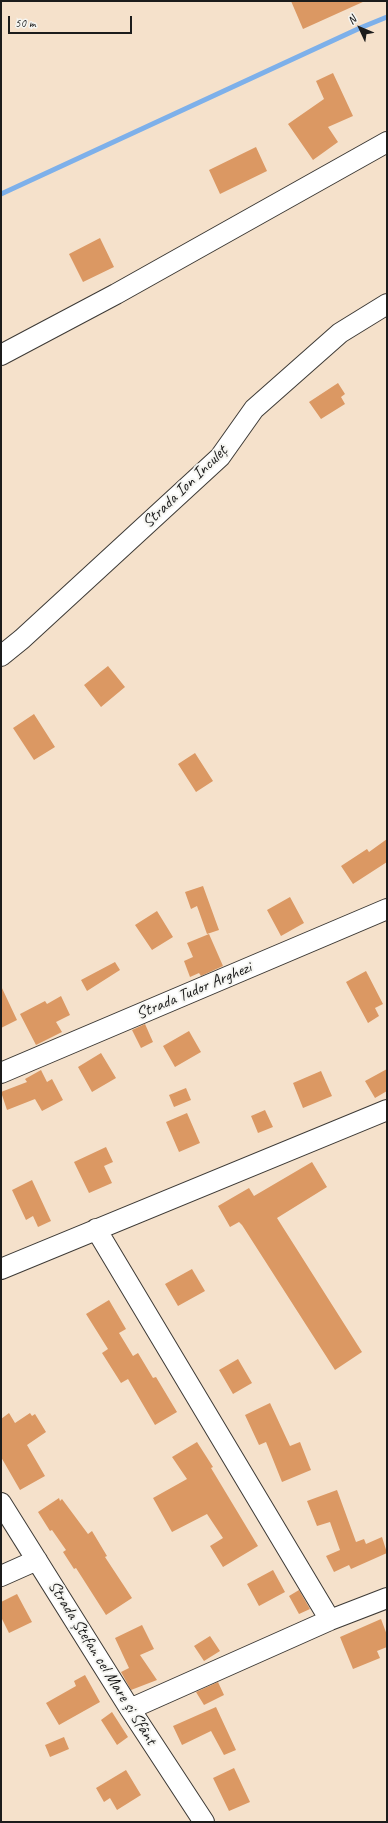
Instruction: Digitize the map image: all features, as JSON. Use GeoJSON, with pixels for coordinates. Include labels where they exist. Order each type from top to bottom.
{"type":"FeatureCollection","features":[{"type":"Feature","properties":{"kind":"street"},"geometry":{"type":"LineString","coordinates":[[1,355],[116,294],[387,142]]}},
{"type":"Feature","properties":{"kind":"street","name":"Strada Ion Inculeț"},"geometry":{"type":"LineString","coordinates":[[1,656],[22,639],[220,457],[254,409],[340,333],[387,304]]}},
{"type":"Feature","properties":{"kind":"street","name":"Strada Tudor Arghezi"},"geometry":{"type":"LineString","coordinates":[[1,1073],[387,909]]}},
{"type":"Feature","properties":{"kind":"street"},"geometry":{"type":"LineString","coordinates":[[1,1268],[387,1110]]}},
{"type":"Feature","properties":{"kind":"street"},"geometry":{"type":"LineString","coordinates":[[96,1230],[330,1620]]}},
{"type":"Feature","properties":{"kind":"street","name":"Strada Ștefan cel Mare și Sfânt"},"geometry":{"type":"LineString","coordinates":[[1,1503],[130,1709],[204,1822]]}},
{"type":"Feature","properties":{"kind":"street"},"geometry":{"type":"LineString","coordinates":[[1,1576],[37,1560]]}},
{"type":"Feature","properties":{"kind":"street"},"geometry":{"type":"LineString","coordinates":[[130,1709],[330,1620],[387,1598]]}},
{"type":"Feature","properties":{"kind":"building"},"geometry":{"type":"Polygon","coordinates":[[[291,1],[365,1],[303,29],[291,1]]]}},
{"type":"Feature","properties":{"kind":"building"},"geometry":{"type":"Polygon","coordinates":[[[333,73],[353,116],[328,127],[338,142],[313,160],[288,124],[324,99],[316,81],[333,73]]]}},
{"type":"Feature","properties":{"kind":"building"},"geometry":{"type":"Polygon","coordinates":[[[256,147],[267,171],[220,194],[209,170],[256,147]]]}},
{"type":"Feature","properties":{"kind":"building"},"geometry":{"type":"Polygon","coordinates":[[[100,238],[114,267],[83,282],[69,254],[100,238]]]}},
{"type":"Feature","properties":{"kind":"building"},"geometry":{"type":"Polygon","coordinates":[[[338,383],[345,394],[341,397],[345,404],[321,419],[309,402],[338,383]]]}},
{"type":"Feature","properties":{"kind":"building"},"geometry":{"type":"Polygon","coordinates":[[[108,666],[125,687],[101,707],[84,685],[108,666]]]}},
{"type":"Feature","properties":{"kind":"building"},"geometry":{"type":"Polygon","coordinates":[[[34,714],[55,747],[34,760],[13,728],[34,714]]]}},
{"type":"Feature","properties":{"kind":"building"},"geometry":{"type":"Polygon","coordinates":[[[195,753],[213,781],[196,792],[178,764],[195,753]]]}},
{"type":"Feature","properties":{"kind":"building"},"geometry":{"type":"Polygon","coordinates":[[[387,839],[387,862],[353,884],[341,866],[367,849],[369,852],[387,839]]]}},
{"type":"Feature","properties":{"kind":"building"},"geometry":{"type":"Polygon","coordinates":[[[203,886],[219,930],[207,934],[197,906],[191,909],[185,892],[203,886]]]}},
{"type":"Feature","properties":{"kind":"building"},"geometry":{"type":"Polygon","coordinates":[[[290,897],[304,923],[281,936],[267,910],[290,897]]]}},
{"type":"Feature","properties":{"kind":"building"},"geometry":{"type":"Polygon","coordinates":[[[157,911],[173,937],[152,950],[135,925],[157,911]]]}},
{"type":"Feature","properties":{"kind":"building"},"geometry":{"type":"Polygon","coordinates":[[[209,934],[223,966],[201,976],[199,973],[190,977],[184,961],[193,957],[187,943],[209,934]]]}},
{"type":"Feature","properties":{"kind":"building"},"geometry":{"type":"Polygon","coordinates":[[[115,962],[120,970],[87,991],[81,980],[115,962]]]}},
{"type":"Feature","properties":{"kind":"building"},"geometry":{"type":"Polygon","coordinates":[[[366,971],[383,1004],[375,1008],[379,1016],[368,1023],[346,982],[366,971]]]}},
{"type":"Feature","properties":{"kind":"building"},"geometry":{"type":"Polygon","coordinates":[[[1,986],[17,1020],[1,1028],[1,986]]]}},
{"type":"Feature","properties":{"kind":"building"},"geometry":{"type":"Polygon","coordinates":[[[61,996],[70,1015],[56,1022],[62,1032],[36,1045],[20,1014],[45,1001],[47,1004],[61,996]]]}},
{"type":"Feature","properties":{"kind":"building"},"geometry":{"type":"Polygon","coordinates":[[[145,1024],[153,1042],[141,1048],[132,1030],[145,1024]]]}},
{"type":"Feature","properties":{"kind":"building"},"geometry":{"type":"Polygon","coordinates":[[[189,1031],[201,1052],[175,1067],[163,1046],[189,1031]]]}},
{"type":"Feature","properties":{"kind":"building"},"geometry":{"type":"Polygon","coordinates":[[[101,1053],[116,1078],[92,1092],[78,1067],[101,1053]]]}},
{"type":"Feature","properties":{"kind":"building"},"geometry":{"type":"Polygon","coordinates":[[[387,1069],[387,1091],[375,1098],[365,1081],[387,1069]]]}},
{"type":"Feature","properties":{"kind":"building"},"geometry":{"type":"Polygon","coordinates":[[[41,1070],[47,1082],[52,1079],[63,1100],[42,1111],[35,1099],[7,1110],[1,1092],[27,1082],[25,1079],[41,1070]]]}},
{"type":"Feature","properties":{"kind":"building"},"geometry":{"type":"Polygon","coordinates":[[[321,1071],[332,1096],[303,1108],[293,1083],[321,1071]]]}},
{"type":"Feature","properties":{"kind":"building"},"geometry":{"type":"Polygon","coordinates":[[[186,1088],[191,1100],[174,1107],[169,1095],[186,1088]]]}},
{"type":"Feature","properties":{"kind":"building"},"geometry":{"type":"Polygon","coordinates":[[[265,1110],[273,1127],[258,1133],[251,1116],[265,1110]]]}},
{"type":"Feature","properties":{"kind":"building"},"geometry":{"type":"Polygon","coordinates":[[[187,1113],[200,1143],[179,1152],[166,1122],[187,1113]]]}},
{"type":"Feature","properties":{"kind":"building"},"geometry":{"type":"Polygon","coordinates":[[[106,1147],[113,1162],[104,1166],[112,1183],[89,1193],[74,1162],[106,1147]]]}},
{"type":"Feature","properties":{"kind":"building"},"geometry":{"type":"Polygon","coordinates":[[[312,1162],[327,1187],[277,1218],[362,1352],[335,1370],[242,1225],[239,1222],[230,1227],[218,1206],[249,1188],[254,1196],[312,1162]]]}},
{"type":"Feature","properties":{"kind":"building"},"geometry":{"type":"Polygon","coordinates":[[[32,1180],[51,1221],[38,1227],[33,1216],[26,1220],[12,1190],[32,1180]]]}},
{"type":"Feature","properties":{"kind":"building"},"geometry":{"type":"Polygon","coordinates":[[[192,1269],[205,1291],[178,1306],[165,1284],[192,1269]]]}},
{"type":"Feature","properties":{"kind":"building"},"geometry":{"type":"Polygon","coordinates":[[[109,1300],[126,1329],[119,1333],[133,1356],[138,1353],[153,1378],[156,1377],[177,1412],[155,1425],[128,1379],[121,1383],[102,1353],[108,1349],[86,1314],[109,1300]]]}},
{"type":"Feature","properties":{"kind":"building"},"geometry":{"type":"Polygon","coordinates":[[[238,1359],[252,1383],[233,1394],[219,1370],[238,1359]]]}},
{"type":"Feature","properties":{"kind":"building"},"geometry":{"type":"Polygon","coordinates":[[[270,1403],[290,1446],[300,1442],[311,1470],[282,1482],[266,1442],[259,1445],[245,1415],[270,1403]]]}},
{"type":"Feature","properties":{"kind":"building"},"geometry":{"type":"Polygon","coordinates":[[[9,1413],[15,1423],[30,1413],[32,1416],[35,1414],[46,1432],[27,1445],[45,1476],[20,1490],[1,1457],[1,1419],[9,1413]]]}},
{"type":"Feature","properties":{"kind":"building"},"geometry":{"type":"Polygon","coordinates":[[[197,1442],[258,1546],[223,1567],[210,1546],[223,1538],[207,1514],[172,1532],[153,1498],[187,1479],[172,1457],[197,1442]]]}},
{"type":"Feature","properties":{"kind":"building"},"geometry":{"type":"Polygon","coordinates":[[[337,1490],[356,1542],[364,1539],[366,1544],[382,1537],[387,1553],[351,1569],[349,1565],[334,1572],[326,1556],[340,1550],[330,1522],[317,1526],[307,1501],[337,1490]]]}},
{"type":"Feature","properties":{"kind":"building"},"geometry":{"type":"Polygon","coordinates":[[[59,1498],[60,1501],[62,1499],[88,1534],[92,1531],[107,1556],[105,1557],[132,1598],[106,1615],[76,1568],[74,1569],[63,1552],[66,1550],[52,1530],[50,1531],[38,1512],[59,1498]]]}},
{"type":"Feature","properties":{"kind":"building"},"geometry":{"type":"Polygon","coordinates":[[[273,1570],[285,1592],[259,1606],[247,1584],[273,1570]]]}},
{"type":"Feature","properties":{"kind":"building"},"geometry":{"type":"Polygon","coordinates":[[[299,1590],[310,1609],[299,1614],[289,1596],[299,1590]]]}},
{"type":"Feature","properties":{"kind":"building"},"geometry":{"type":"Polygon","coordinates":[[[17,1594],[32,1622],[9,1633],[1,1617],[1,1602],[17,1594]]]}},
{"type":"Feature","properties":{"kind":"building"},"geometry":{"type":"Polygon","coordinates":[[[381,1619],[387,1635],[387,1647],[377,1651],[380,1658],[353,1669],[340,1637],[381,1619]]]}},
{"type":"Feature","properties":{"kind":"building"},"geometry":{"type":"Polygon","coordinates":[[[142,1625],[154,1649],[140,1655],[157,1680],[131,1690],[121,1672],[129,1668],[115,1638],[142,1625]]]}},
{"type":"Feature","properties":{"kind":"building"},"geometry":{"type":"Polygon","coordinates":[[[210,1636],[220,1651],[204,1661],[194,1646],[210,1636]]]}},
{"type":"Feature","properties":{"kind":"building"},"geometry":{"type":"Polygon","coordinates":[[[85,1675],[100,1702],[59,1725],[46,1703],[76,1686],[74,1681],[85,1675]]]}},
{"type":"Feature","properties":{"kind":"building"},"geometry":{"type":"Polygon","coordinates":[[[218,1682],[224,1695],[204,1705],[196,1692],[218,1682]]]}},
{"type":"Feature","properties":{"kind":"building"},"geometry":{"type":"Polygon","coordinates":[[[216,1707],[236,1750],[224,1755],[211,1731],[182,1745],[173,1726],[216,1707]]]}},
{"type":"Feature","properties":{"kind":"building"},"geometry":{"type":"Polygon","coordinates":[[[112,1712],[128,1737],[117,1745],[101,1720],[112,1712]]]}},
{"type":"Feature","properties":{"kind":"building"},"geometry":{"type":"Polygon","coordinates":[[[64,1737],[69,1749],[50,1757],[45,1745],[64,1737]]]}},
{"type":"Feature","properties":{"kind":"building"},"geometry":{"type":"Polygon","coordinates":[[[234,1768],[250,1802],[229,1811],[213,1778],[234,1768]]]}},
{"type":"Feature","properties":{"kind":"building"},"geometry":{"type":"Polygon","coordinates":[[[126,1770],[141,1795],[117,1810],[110,1798],[104,1802],[96,1788],[126,1770]]]}},
{"type":"Feature","properties":{"kind":"waterway"},"geometry":{"type":"LineString","coordinates":[[1,194],[360,28],[387,17]]}}]}
